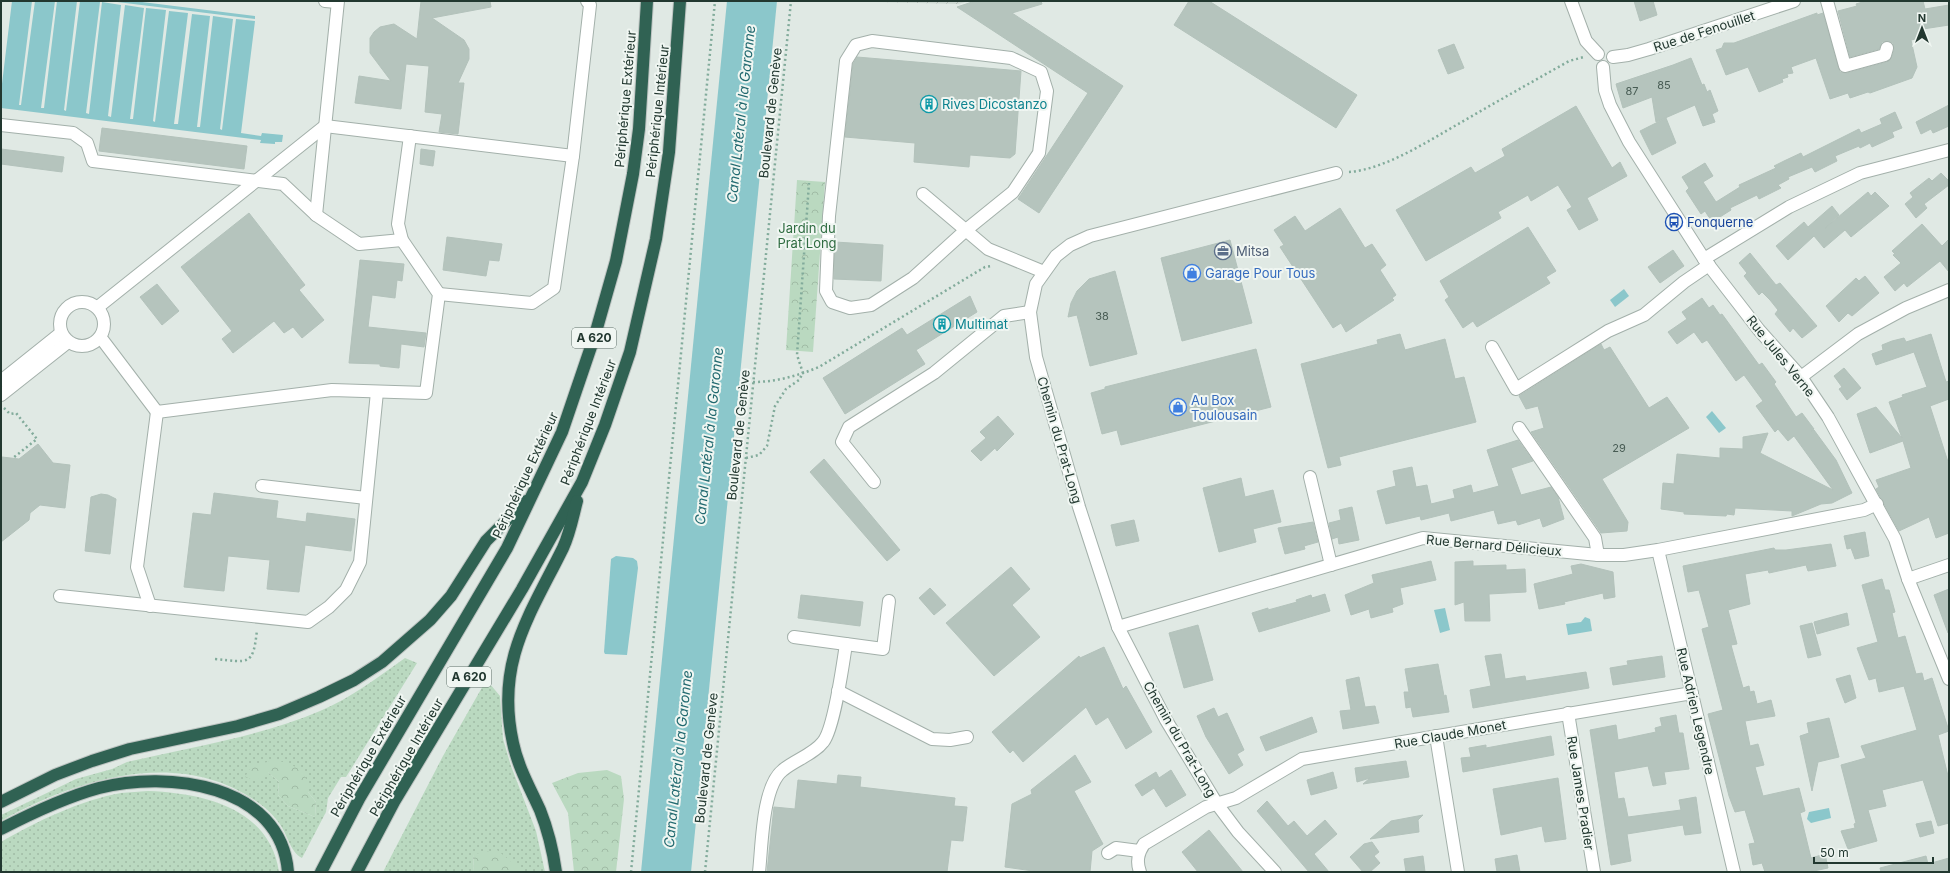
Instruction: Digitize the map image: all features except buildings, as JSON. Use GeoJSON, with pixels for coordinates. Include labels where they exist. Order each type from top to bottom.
{"type":"FeatureCollection","features":[{"type":"Feature","properties":{"kind":"highway","name":"Périphérique Extérieur"},"geometry":{"type":"LineString","coordinates":[[321,872],[359,799],[507,548],[562,432],[595,335],[616,261],[633,174],[639,129],[647,1]]}},
{"type":"Feature","properties":{"kind":"highway","name":"Périphérique Intérieur"},"geometry":{"type":"LineString","coordinates":[[357,872],[394,802],[518,596],[582,482],[605,425],[630,352],[656,239],[669,152],[680,1]]}},
{"type":"Feature","properties":{"kind":"highway"},"geometry":{"type":"LineString","coordinates":[[556,872],[548,833],[522,773],[513,743],[508,716],[509,684],[512,662],[521,632],[534,602],[564,546],[582,482]]}},
{"type":"Feature","properties":{"kind":"highway"},"geometry":{"type":"LineString","coordinates":[[1,802],[54,775],[92,761],[130,749],[238,726],[279,714],[354,680],[382,662],[430,620],[451,596],[486,541],[533,494]]}},
{"type":"Feature","properties":{"kind":"highway"},"geometry":{"type":"LineString","coordinates":[[1,829],[59,802],[99,788],[144,781],[165,781],[197,785],[229,794],[250,806],[267,821],[280,840],[287,862],[288,872]]}},
{"type":"Feature","properties":{"kind":"street"},"geometry":{"type":"LineString","coordinates":[[316,214],[337,2],[325,1]]}},
{"type":"Feature","properties":{"kind":"street"},"geometry":{"type":"LineString","coordinates":[[439,294],[532,303],[554,288],[573,156],[590,5],[587,1]]}},
{"type":"Feature","properties":{"kind":"street"},"geometry":{"type":"LineString","coordinates":[[1571,1],[1586,41],[1598,54],[1596,62],[1603,67],[1610,65],[1613,57]]}},
{"type":"Feature","properties":{"kind":"street","name":"Rue de Fenouillet"},"geometry":{"type":"LineString","coordinates":[[1598,54],[1602,51],[1608,51],[1613,57],[1628,55],[1794,1]]}},
{"type":"Feature","properties":{"kind":"street"},"geometry":{"type":"LineString","coordinates":[[1827,1],[1845,66],[1885,55],[1888,48]]}},
{"type":"Feature","properties":{"kind":"street"},"geometry":{"type":"LineString","coordinates":[[872,41],[1011,58],[1041,72],[1047,91],[1039,153],[1013,192],[966,230],[913,278],[871,305],[850,308],[832,302],[826,291],[829,216],[846,61],[856,45],[872,41]]}},
{"type":"Feature","properties":{"kind":"street","name":"Rue Jules Verne"},"geometry":{"type":"LineString","coordinates":[[1603,67],[1605,90],[1610,106],[1626,136],[1707,262],[1759,330],[1801,377],[1828,417],[1895,539],[1908,579],[1949,679]]}},
{"type":"Feature","properties":{"kind":"street"},"geometry":{"type":"LineString","coordinates":[[1,125],[73,133],[87,143],[93,160],[283,184],[316,214],[359,244],[402,240]]}},
{"type":"Feature","properties":{"kind":"street"},"geometry":{"type":"LineString","coordinates":[[98,307],[325,126],[573,156]]}},
{"type":"Feature","properties":{"kind":"street"},"geometry":{"type":"LineString","coordinates":[[157,412],[332,390],[426,393],[439,294],[402,240],[398,224],[410,136]]}},
{"type":"Feature","properties":{"kind":"street"},"geometry":{"type":"LineString","coordinates":[[1492,347],[1516,389],[1608,331],[1644,315],[1707,262],[1789,207],[1860,173],[1949,150]]}},
{"type":"Feature","properties":{"kind":"street","name":"Chemin du Prat-Long"},"geometry":{"type":"LineString","coordinates":[[1275,872],[1238,832],[1217,804],[1166,720],[1118,626],[1079,507],[1036,356],[1030,312],[1036,284],[1056,256],[1070,245],[1090,236],[1336,173]]}},
{"type":"Feature","properties":{"kind":"street"},"geometry":{"type":"LineString","coordinates":[[924,194],[988,248],[1044,272]]}},
{"type":"Feature","properties":{"kind":"street"},"geometry":{"type":"LineString","coordinates":[[1801,377],[1858,334],[1906,308],[1949,290]]}},
{"type":"Feature","properties":{"kind":"street"},"geometry":{"type":"LineString","coordinates":[[75,302],[88,302],[98,307],[103,315],[105,326],[101,338],[92,345],[79,347],[64,337],[60,322],[64,311],[75,302]]}},
{"type":"Feature","properties":{"kind":"street"},"geometry":{"type":"LineString","coordinates":[[874,482],[842,442],[849,427],[934,373],[1004,316],[1030,312]]}},
{"type":"Feature","properties":{"kind":"street"},"geometry":{"type":"LineString","coordinates":[[1,381],[64,337]]}},
{"type":"Feature","properties":{"kind":"street"},"geometry":{"type":"LineString","coordinates":[[1,395],[64,337]]}},
{"type":"Feature","properties":{"kind":"street"},"geometry":{"type":"LineString","coordinates":[[101,338],[157,412],[137,567],[150,606]]}},
{"type":"Feature","properties":{"kind":"street"},"geometry":{"type":"LineString","coordinates":[[60,596],[308,622],[329,607],[346,590],[360,562],[377,392]]}},
{"type":"Feature","properties":{"kind":"street"},"geometry":{"type":"LineString","coordinates":[[1519,428],[1595,538],[1598,555]]}},
{"type":"Feature","properties":{"kind":"street"},"geometry":{"type":"LineString","coordinates":[[1310,477],[1331,565]]}},
{"type":"Feature","properties":{"kind":"street"},"geometry":{"type":"LineString","coordinates":[[262,486],[366,498]]}},
{"type":"Feature","properties":{"kind":"street","name":"Rue Bernard Délicieux"},"geometry":{"type":"LineString","coordinates":[[1118,626],[1423,538],[1598,555],[1624,555],[1658,550],[1864,510],[1877,504]]}},
{"type":"Feature","properties":{"kind":"street","name":"Rue Adrien Legendre"},"geometry":{"type":"LineString","coordinates":[[1658,550],[1734,872]]}},
{"type":"Feature","properties":{"kind":"street"},"geometry":{"type":"LineString","coordinates":[[1908,579],[1949,565]]}},
{"type":"Feature","properties":{"kind":"street"},"geometry":{"type":"LineString","coordinates":[[794,637],[883,649],[889,601]]}},
{"type":"Feature","properties":{"kind":"street"},"geometry":{"type":"LineString","coordinates":[[759,872],[766,808],[772,784],[781,771],[824,742],[833,717],[846,644]]}},
{"type":"Feature","properties":{"kind":"street"},"geometry":{"type":"LineString","coordinates":[[838,691],[932,739],[950,740],[967,737]]}},
{"type":"Feature","properties":{"kind":"street","name":"Rue Claude Monet"},"geometry":{"type":"LineString","coordinates":[[1139,851],[1144,844],[1206,807],[1236,798],[1302,759],[1692,693]]}},
{"type":"Feature","properties":{"kind":"street","name":"Rue James Pradier"},"geometry":{"type":"LineString","coordinates":[[1568,713],[1594,872]]}},
{"type":"Feature","properties":{"kind":"street"},"geometry":{"type":"LineString","coordinates":[[1436,736],[1457,871]]}},
{"type":"Feature","properties":{"kind":"street"},"geometry":{"type":"LineString","coordinates":[[1108,853],[1116,848],[1139,851],[1137,864],[1140,872]]}},
{"type":"Feature","properties":{"kind":"path"},"geometry":{"type":"LineString","coordinates":[[631,872],[715,1]]}},
{"type":"Feature","properties":{"kind":"path","name":"Boulevard de Genève"},"geometry":{"type":"LineString","coordinates":[[705,872],[791,1]]}},
{"type":"Feature","properties":{"kind":"path"},"geometry":{"type":"LineString","coordinates":[[1336,173],[1359,171],[1416,148],[1568,61],[1598,54]]}},
{"type":"Feature","properties":{"kind":"path"},"geometry":{"type":"LineString","coordinates":[[746,458],[759,455],[767,446],[775,406],[786,389],[800,380],[803,373],[797,355],[809,183]]}},
{"type":"Feature","properties":{"kind":"path"},"geometry":{"type":"LineString","coordinates":[[753,382],[770,382],[819,367],[984,267],[997,266]]}},
{"type":"Feature","properties":{"kind":"path"},"geometry":{"type":"LineString","coordinates":[[10,414],[16,413],[37,440],[13,458]]}},
{"type":"Feature","properties":{"kind":"path"},"geometry":{"type":"LineString","coordinates":[[215,659],[241,662],[250,659],[255,652],[258,617]]}},
{"type":"Feature","properties":{"kind":"shaded area"},"geometry":{"type":"Polygon","coordinates":[[[836,1],[969,1],[958,4],[836,1]]]}},
{"type":"Feature","properties":{"kind":"green space","name":"Jardin du Prat Long"},"geometry":{"type":"Polygon","coordinates":[[[797,180],[825,182],[813,352],[786,350],[797,180]]]}},
{"type":"Feature","properties":{"kind":"green space"},"geometry":{"type":"Polygon","coordinates":[[[405,658],[417,663],[346,777],[341,777],[328,798],[326,812],[302,858],[294,851],[277,820],[263,806],[230,786],[197,776],[164,773],[130,775],[96,781],[63,792],[1,821],[1,815],[76,779],[112,769],[127,762],[249,735],[320,711],[353,694],[405,658]],[[268,772],[279,782],[278,795],[288,806],[315,817],[316,802],[308,792],[268,772]]]}},
{"type":"Feature","properties":{"kind":"green space"},"geometry":{"type":"Polygon","coordinates":[[[484,684],[490,684],[500,696],[503,739],[511,766],[536,831],[545,872],[522,872],[519,869],[474,854],[473,872],[383,872],[443,756],[484,684]]]}},
{"type":"Feature","properties":{"kind":"green space"},"geometry":{"type":"Polygon","coordinates":[[[278,760],[301,769],[309,785],[308,792],[316,802],[315,817],[288,806],[278,795],[279,782],[268,772],[256,781],[245,777],[252,765],[278,760]]]}},
{"type":"Feature","properties":{"kind":"green space"},"geometry":{"type":"Polygon","coordinates":[[[607,770],[621,776],[624,799],[616,872],[574,872],[568,813],[552,783],[578,773],[607,770]]]}},
{"type":"Feature","properties":{"kind":"green space"},"geometry":{"type":"Polygon","coordinates":[[[148,791],[169,792],[190,796],[231,808],[248,819],[262,833],[273,850],[279,872],[1,872],[1,842],[14,834],[74,806],[106,796],[121,793],[148,791]]]}},
{"type":"Feature","properties":{"kind":"green space"},"geometry":{"type":"Polygon","coordinates":[[[497,850],[522,872],[473,872],[474,854],[497,850]]]}},
{"type":"Feature","properties":{"kind":"water"},"geometry":{"type":"Polygon","coordinates":[[[12,1],[32,1],[19,105],[21,105],[35,1],[55,1],[41,108],[44,108],[57,1],[77,1],[64,110],[66,111],[80,1],[100,2],[86,113],[89,114],[102,2],[121,5],[108,116],[111,117],[125,5],[144,8],[130,119],[133,119],[146,8],[166,10],[153,121],[155,122],[169,11],[188,13],[174,124],[178,124],[192,14],[210,16],[197,127],[200,127],[213,16],[233,19],[220,129],[222,130],[236,19],[255,21],[241,133],[261,136],[262,133],[283,135],[282,142],[275,142],[275,144],[260,143],[261,140],[1,108],[1,92],[12,1]]]}},
{"type":"Feature","properties":{"kind":"water"},"geometry":{"type":"Polygon","coordinates":[[[109,1],[134,1],[255,16],[255,19],[109,1]]]}},
{"type":"Feature","properties":{"kind":"water","name":"Canal Latéral à la Garonne"},"geometry":{"type":"Polygon","coordinates":[[[727,1],[777,1],[691,872],[641,872],[727,1]]]}},
{"type":"Feature","properties":{"kind":"water"},"geometry":{"type":"Polygon","coordinates":[[[1624,289],[1629,296],[1615,307],[1610,300],[1624,289]]]}},
{"type":"Feature","properties":{"kind":"water"},"geometry":{"type":"Polygon","coordinates":[[[1712,411],[1726,428],[1719,433],[1706,417],[1712,411]]]}},
{"type":"Feature","properties":{"kind":"water"},"geometry":{"type":"Polygon","coordinates":[[[616,556],[633,558],[637,561],[638,568],[627,655],[605,654],[604,652],[611,559],[616,556]]]}},
{"type":"Feature","properties":{"kind":"water"},"geometry":{"type":"Polygon","coordinates":[[[1445,608],[1450,630],[1440,633],[1434,610],[1445,608]]]}},
{"type":"Feature","properties":{"kind":"water"},"geometry":{"type":"Polygon","coordinates":[[[1585,617],[1590,619],[1592,631],[1568,635],[1566,624],[1581,622],[1585,617]]]}},
{"type":"Feature","properties":{"kind":"water"},"geometry":{"type":"Polygon","coordinates":[[[1829,808],[1831,818],[1811,823],[1807,819],[1809,812],[1829,808]]]}},
{"type":"Feature","properties":{"kind":"place","name":"Rives Dicostanzo"},"geometry":{"type":"Point","coordinates":[929,104]}},
{"type":"Feature","properties":{"kind":"place","name":"Fonquerne"},"geometry":{"type":"Point","coordinates":[1674,222]}},
{"type":"Feature","properties":{"kind":"place","name":"Mitsa"},"geometry":{"type":"Point","coordinates":[1223,251]}},
{"type":"Feature","properties":{"kind":"place","name":"Garage Pour Tous"},"geometry":{"type":"Point","coordinates":[1192,273]}},
{"type":"Feature","properties":{"kind":"place","name":"Multimat"},"geometry":{"type":"Point","coordinates":[942,324]}},
{"type":"Feature","properties":{"kind":"place","name":"Au Box Toulousain"},"geometry":{"type":"Point","coordinates":[1178,407]}}]}
